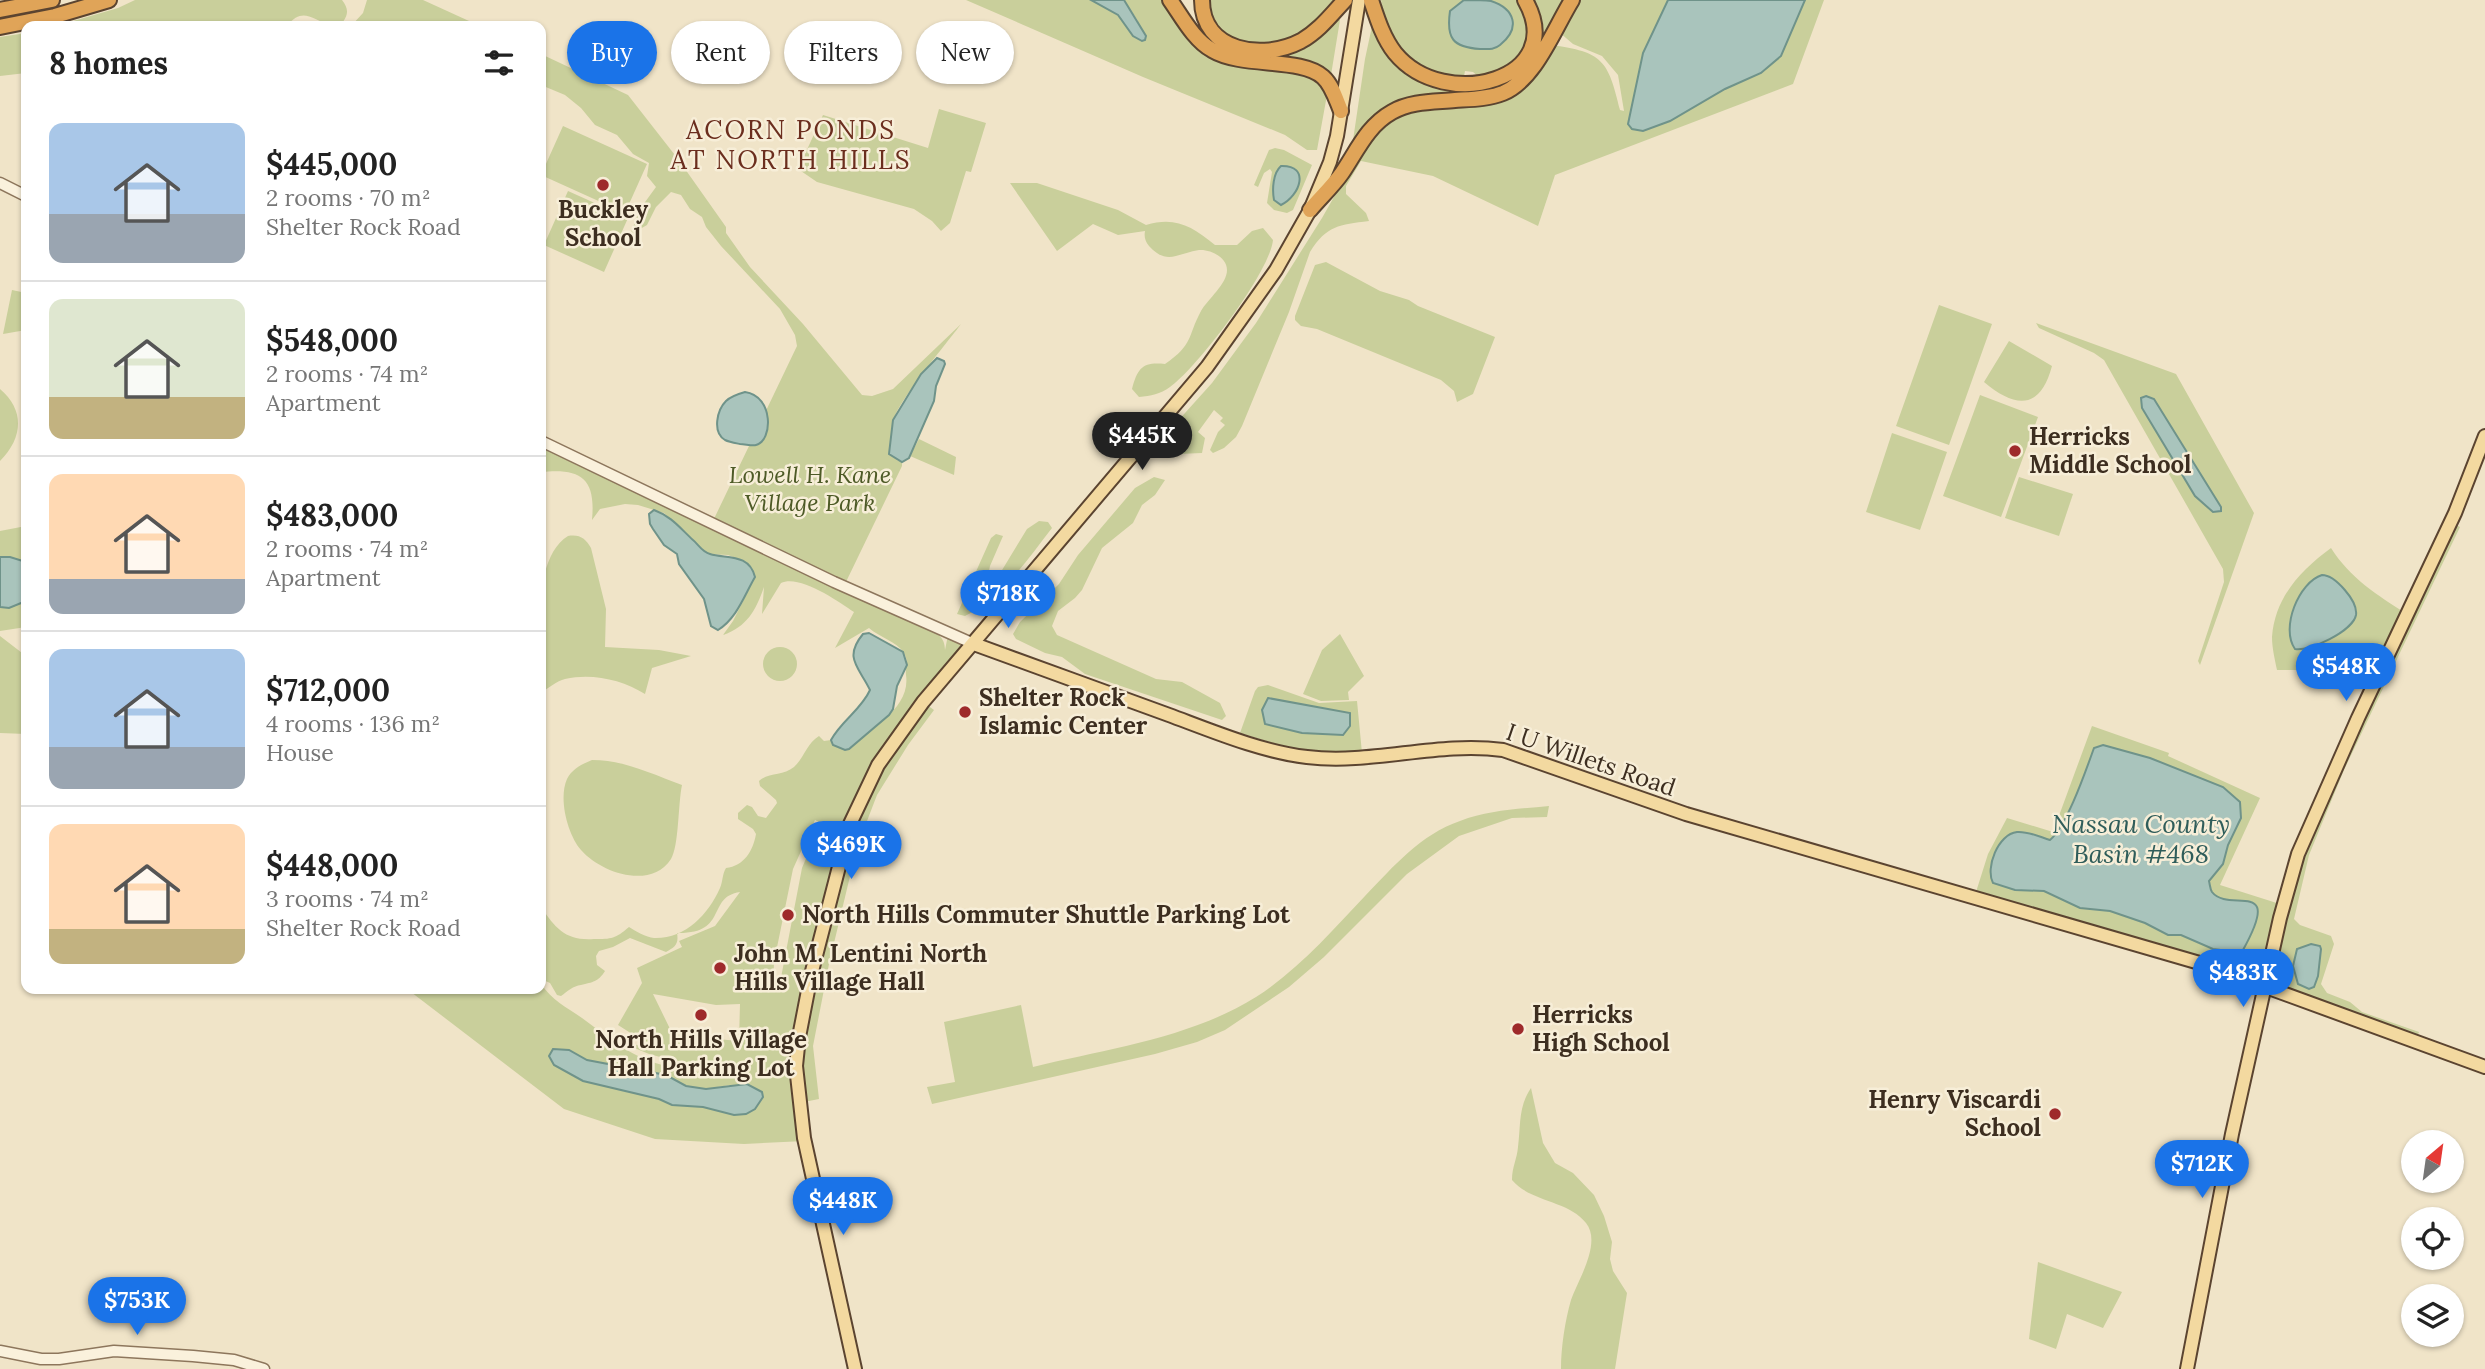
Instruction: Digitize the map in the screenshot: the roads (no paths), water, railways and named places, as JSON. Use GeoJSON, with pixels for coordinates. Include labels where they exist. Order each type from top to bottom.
{"type":"FeatureCollection","features":[{"type":"Feature","properties":{"kind":"highway"},"geometry":{"type":"LineString","coordinates":[[0,10],[52,0]]}},
{"type":"Feature","properties":{"kind":"highway"},"geometry":{"type":"LineString","coordinates":[[30,21],[69,13],[109,0]]}},
{"type":"Feature","properties":{"kind":"highway"},"geometry":{"type":"LineString","coordinates":[[1170,0],[1197,38],[1210,49],[1231,58],[1304,68],[1318,73],[1329,85],[1341,111]]}},
{"type":"Feature","properties":{"kind":"highway"},"geometry":{"type":"LineString","coordinates":[[1202,0],[1206,23],[1218,38],[1235,47],[1264,51],[1289,46],[1310,36],[1345,0]]}},
{"type":"Feature","properties":{"kind":"highway"},"geometry":{"type":"LineString","coordinates":[[1371,0],[1387,40],[1401,59],[1433,80],[1465,85],[1501,78],[1524,59],[1531,44],[1533,27],[1525,0]]}},
{"type":"Feature","properties":{"kind":"highway"},"geometry":{"type":"LineString","coordinates":[[1310,210],[1341,175],[1366,135],[1392,112],[1412,104],[1490,97],[1504,93],[1520,82],[1531,70],[1572,0]]}},
{"type":"Feature","properties":{"kind":"highway"},"geometry":{"type":"LineString","coordinates":[[0,27],[21,23]]}},
{"type":"Feature","properties":{"kind":"main road"},"geometry":{"type":"LineString","coordinates":[[855,1369],[803,1130],[796,1082],[799,1037],[811,975],[842,848],[858,803],[878,765],[923,702],[1208,367],[1276,270],[1310,210],[1330,162],[1359,0]]}},
{"type":"Feature","properties":{"kind":"main road"},"geometry":{"type":"LineString","coordinates":[[2187,1369],[2230,1146],[2280,918],[2305,835],[2455,513],[2485,436]]}},
{"type":"Feature","properties":{"kind":"main road","name":"I U Willets Road"},"geometry":{"type":"LineString","coordinates":[[974,644],[1212,730],[1309,758],[1352,759],[1478,747],[1503,750],[1676,810],[2142,945],[2485,1067]]}},
{"type":"Feature","properties":{"kind":"street"},"geometry":{"type":"LineString","coordinates":[[0,183],[21,194]]}},
{"type":"Feature","properties":{"kind":"street","name":"I U Willets Road"},"geometry":{"type":"LineString","coordinates":[[546,443],[835,582],[974,644]]}},
{"type":"Feature","properties":{"kind":"street"},"geometry":{"type":"LineString","coordinates":[[0,1351],[41,1359],[59,1359],[114,1350],[234,1360],[264,1369]]}},
{"type":"Feature","properties":{"kind":"water"},"geometry":{"type":"Polygon","coordinates":[[[1091,0],[1124,0],[1146,36],[1145,40],[1133,36],[1118,15],[1091,0]]]}},
{"type":"Feature","properties":{"kind":"water"},"geometry":{"type":"Polygon","coordinates":[[[1464,0],[1491,1],[1505,9],[1510,14],[1513,26],[1507,39],[1493,48],[1480,49],[1463,46],[1453,40],[1449,28],[1450,11],[1464,0]]]}},
{"type":"Feature","properties":{"kind":"water"},"geometry":{"type":"Polygon","coordinates":[[[1668,0],[1805,0],[1781,56],[1761,73],[1725,89],[1670,121],[1643,131],[1632,129],[1628,124],[1643,53],[1668,0]]]}},
{"type":"Feature","properties":{"kind":"water"},"geometry":{"type":"Polygon","coordinates":[[[1281,166],[1296,170],[1299,182],[1293,195],[1281,205],[1274,200],[1273,191],[1275,177],[1281,166]]]}},
{"type":"Feature","properties":{"kind":"water"},"geometry":{"type":"Polygon","coordinates":[[[937,358],[945,364],[936,386],[934,401],[909,458],[902,462],[889,454],[893,420],[921,374],[937,358]]]}},
{"type":"Feature","properties":{"kind":"water"},"geometry":{"type":"Polygon","coordinates":[[[745,392],[761,401],[768,418],[766,436],[756,445],[725,440],[718,432],[718,415],[723,405],[732,396],[745,392]]]}},
{"type":"Feature","properties":{"kind":"water"},"geometry":{"type":"Polygon","coordinates":[[[2146,396],[2154,399],[2221,511],[2213,512],[2195,496],[2142,408],[2141,398],[2146,396]]]}},
{"type":"Feature","properties":{"kind":"water"},"geometry":{"type":"Polygon","coordinates":[[[654,510],[670,519],[705,552],[742,560],[752,569],[755,577],[740,606],[718,630],[711,626],[704,599],[679,564],[677,554],[664,545],[650,524],[649,514],[654,510]]]}},
{"type":"Feature","properties":{"kind":"water"},"geometry":{"type":"Polygon","coordinates":[[[0,557],[21,560],[21,603],[9,608],[0,607],[0,557]]]}},
{"type":"Feature","properties":{"kind":"water"},"geometry":{"type":"Polygon","coordinates":[[[2322,575],[2333,579],[2345,590],[2356,609],[2356,615],[2339,634],[2310,647],[2295,649],[2290,630],[2294,607],[2306,587],[2322,575]]]}},
{"type":"Feature","properties":{"kind":"water"},"geometry":{"type":"Polygon","coordinates":[[[869,633],[903,652],[907,665],[897,686],[893,709],[889,715],[845,750],[833,745],[831,740],[870,690],[854,656],[857,642],[863,634],[869,633]]]}},
{"type":"Feature","properties":{"kind":"water"},"geometry":{"type":"Polygon","coordinates":[[[1268,698],[1350,713],[1350,726],[1343,735],[1302,733],[1265,724],[1262,710],[1268,698]]]}},
{"type":"Feature","properties":{"kind":"water","name":"Nassau County Basin #468"},"geometry":{"type":"Polygon","coordinates":[[[2103,745],[2150,758],[2223,787],[2240,802],[2241,818],[2228,845],[2223,864],[2209,881],[2212,892],[2220,898],[2256,905],[2258,913],[2254,927],[2243,950],[2236,952],[2213,949],[2181,935],[2168,935],[2145,923],[2110,911],[2080,908],[2044,891],[2015,890],[1993,883],[1992,861],[1999,845],[2010,834],[2017,832],[2050,840],[2069,811],[2094,748],[2103,745]]]}},
{"type":"Feature","properties":{"kind":"water"},"geometry":{"type":"Polygon","coordinates":[[[2311,944],[2320,946],[2321,949],[2318,976],[2314,987],[2309,989],[2298,984],[2293,966],[2297,949],[2311,944]]]}},
{"type":"Feature","properties":{"kind":"water"},"geometry":{"type":"Polygon","coordinates":[[[553,1049],[569,1050],[587,1060],[666,1075],[686,1086],[706,1089],[747,1084],[762,1092],[763,1097],[755,1109],[746,1114],[734,1115],[703,1107],[672,1105],[659,1099],[583,1081],[554,1065],[549,1056],[553,1049]]]}},
{"type":"Feature","properties":{"kind":"place","name":"Buckley School"},"geometry":{"type":"Point","coordinates":[603,185]}},
{"type":"Feature","properties":{"kind":"place","name":"Herricks Middle School"},"geometry":{"type":"Point","coordinates":[2015,451]}},
{"type":"Feature","properties":{"kind":"place","name":"Shelter Rock Islamic Center"},"geometry":{"type":"Point","coordinates":[965,712]}},
{"type":"Feature","properties":{"kind":"place","name":"North Hills Commuter Shuttle Parking Lot"},"geometry":{"type":"Point","coordinates":[788,915]}},
{"type":"Feature","properties":{"kind":"place","name":"John M. Lentini North Hills Village Hall"},"geometry":{"type":"Point","coordinates":[720,968]}},
{"type":"Feature","properties":{"kind":"place","name":"North Hills Village Hall Parking Lot"},"geometry":{"type":"Point","coordinates":[701,1015]}},
{"type":"Feature","properties":{"kind":"place","name":"Herricks High School"},"geometry":{"type":"Point","coordinates":[1518,1029]}},
{"type":"Feature","properties":{"kind":"place","name":"Henry Viscardi School"},"geometry":{"type":"Point","coordinates":[2055,1114]}},
{"type":"Feature","properties":{"kind":"district","name":"ACORN PONDS AT NORTH HILLS"},"geometry":{"type":"Point","coordinates":[791,145]}},
{"type":"Feature","properties":{"kind":"park label","name":"Lowell H. Kane Village Park"},"geometry":{"type":"Point","coordinates":[810,489]}}]}
